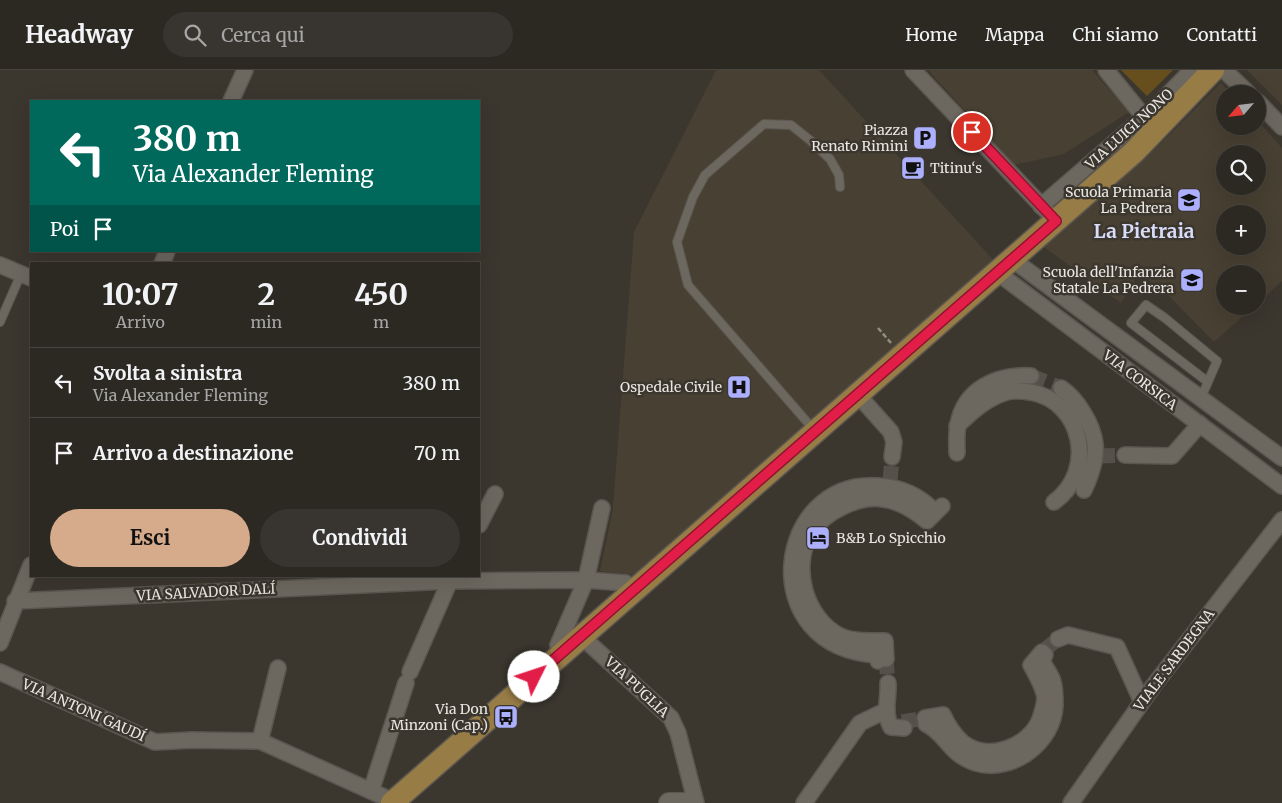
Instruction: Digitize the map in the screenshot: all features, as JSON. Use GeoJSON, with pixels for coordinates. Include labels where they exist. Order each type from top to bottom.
{"type":"FeatureCollection","features":[{"type":"Feature","properties":{"kind":"main road"},"geometry":{"type":"LineString","coordinates":[[392,802],[563,650],[1006,266],[1049,213],[1134,152],[1213,70]]}},
{"type":"Feature","properties":{"kind":"street"},"geometry":{"type":"LineString","coordinates":[[231,100],[244,70]]}},
{"type":"Feature","properties":{"kind":"street"},"geometry":{"type":"LineString","coordinates":[[914,70],[1049,213]]}},
{"type":"Feature","properties":{"kind":"street"},"geometry":{"type":"LineString","coordinates":[[1106,70],[1144,117]]}},
{"type":"Feature","properties":{"kind":"street","name":"VIA LUIGI NONO"},"geometry":{"type":"LineString","coordinates":[[1049,213],[1192,70]]}},
{"type":"Feature","properties":{"kind":"street"},"geometry":{"type":"LineString","coordinates":[[1224,70],[1240,85]]}},
{"type":"Feature","properties":{"kind":"street"},"geometry":{"type":"LineString","coordinates":[[1266,110],[1282,126]]}},
{"type":"Feature","properties":{"kind":"street"},"geometry":{"type":"LineString","coordinates":[[0,265],[26,276]]}},
{"type":"Feature","properties":{"kind":"street","name":"VIA CORSICA"},"geometry":{"type":"LineString","coordinates":[[1006,266],[1201,398],[1282,458]]}},
{"type":"Feature","properties":{"kind":"street","name":"VIA CORSICA"},"geometry":{"type":"LineString","coordinates":[[1006,266],[1200,424],[1282,486]]}},
{"type":"Feature","properties":{"kind":"street"},"geometry":{"type":"LineString","coordinates":[[957,453],[957,426],[963,406],[974,393],[989,382],[1009,376],[1031,376]]}},
{"type":"Feature","properties":{"kind":"street"},"geometry":{"type":"LineString","coordinates":[[1061,388],[1079,406],[1089,425],[1098,456],[1084,490]]}},
{"type":"Feature","properties":{"kind":"street"},"geometry":{"type":"LineString","coordinates":[[957,426],[979,405],[1008,392],[1024,391],[1042,394],[1061,406],[1073,420],[1079,444],[1079,465],[1070,486],[1054,502]]}},
{"type":"Feature","properties":{"kind":"street"},"geometry":{"type":"LineString","coordinates":[[858,395],[891,432],[894,442],[892,457]]}},
{"type":"Feature","properties":{"kind":"street"},"geometry":{"type":"LineString","coordinates":[[1125,455],[1172,456],[1200,424]]}},
{"type":"Feature","properties":{"kind":"street"},"geometry":{"type":"LineString","coordinates":[[1079,455],[1098,456]]}},
{"type":"Feature","properties":{"kind":"street"},"geometry":{"type":"LineString","coordinates":[[882,660],[878,655],[856,654],[819,635],[797,606],[791,586],[797,537],[809,516],[832,495],[845,489],[869,485],[912,493],[935,513]]}},
{"type":"Feature","properties":{"kind":"street"},"geometry":{"type":"LineString","coordinates":[[480,523],[495,494]]}},
{"type":"Feature","properties":{"kind":"street"},"geometry":{"type":"LineString","coordinates":[[563,650],[558,645],[586,580],[602,508]]}},
{"type":"Feature","properties":{"kind":"street","name":"VIALE SARDEGNA"},"geometry":{"type":"LineString","coordinates":[[1071,803],[1142,702],[1282,520]]}},
{"type":"Feature","properties":{"kind":"street"},"geometry":{"type":"LineString","coordinates":[[0,643],[30,567]]}},
{"type":"Feature","properties":{"kind":"street"},"geometry":{"type":"LineString","coordinates":[[371,791],[408,678],[450,579]]}},
{"type":"Feature","properties":{"kind":"street","name":"VIA SALVADOR DALÍ"},"geometry":{"type":"LineString","coordinates":[[16,601],[450,579],[586,580],[626,583],[633,590]]}},
{"type":"Feature","properties":{"kind":"street","name":"VIA PUGLIA"},"geometry":{"type":"LineString","coordinates":[[581,636],[671,718],[678,733],[696,803]]}},
{"type":"Feature","properties":{"kind":"street"},"geometry":{"type":"LineString","coordinates":[[1062,638],[1117,647],[1142,702]]}},
{"type":"Feature","properties":{"kind":"street"},"geometry":{"type":"LineString","coordinates":[[925,721],[937,728],[947,745],[955,752],[976,763],[991,765],[1007,763],[1025,756],[1049,727],[1055,706],[1054,682],[1042,662],[1043,654]]}},
{"type":"Feature","properties":{"kind":"street"},"geometry":{"type":"LineString","coordinates":[[260,740],[278,668]]}},
{"type":"Feature","properties":{"kind":"street","name":"VIA ANTONI GAUDÍ"},"geometry":{"type":"LineString","coordinates":[[0,672],[155,742],[260,740],[392,802]]}},
{"type":"Feature","properties":{"kind":"street"},"geometry":{"type":"LineString","coordinates":[[883,683],[886,704],[899,726]]}},
{"type":"Feature","properties":{"kind":"street"},"geometry":{"type":"LineString","coordinates":[[804,803],[860,723],[886,704]]}},
{"type":"Feature","properties":{"kind":"street"},"geometry":{"type":"LineString","coordinates":[[669,803],[688,803]]}},
{"type":"Feature","properties":{"kind":"lane"},"geometry":{"type":"LineString","coordinates":[[816,432],[688,285],[677,242],[693,197],[705,175],[764,124],[791,125],[811,141],[830,159],[839,175],[840,187]]}},
{"type":"Feature","properties":{"kind":"lane"},"geometry":{"type":"LineString","coordinates":[[0,322],[26,276]]}},
{"type":"Feature","properties":{"kind":"lane"},"geometry":{"type":"LineString","coordinates":[[1201,398],[1217,362],[1165,318],[1146,305],[1131,324],[1208,382]]}},
{"type":"Feature","properties":{"kind":"path"},"geometry":{"type":"LineString","coordinates":[[878,328],[894,346]]}},
{"type":"Feature","properties":{"kind":"shaded area","name":"Ospedale Civile"},"geometry":{"type":"Polygon","coordinates":[[[716,70],[819,70],[998,265],[636,575],[600,571],[613,508],[634,232],[716,70]]]}},
{"type":"Feature","properties":{"kind":"shaded area"},"geometry":{"type":"Polygon","coordinates":[[[928,70],[1092,70],[1129,112],[1064,154],[1014,165],[928,70]]]}},
{"type":"Feature","properties":{"kind":"shaded area"},"geometry":{"type":"Polygon","coordinates":[[[1121,70],[1173,70],[1147,96],[1121,70]]]}},
{"type":"Feature","properties":{"kind":"shaded area"},"geometry":{"type":"Polygon","coordinates":[[[1247,70],[1282,70],[1282,105],[1266,89],[1266,85],[1262,85],[1247,70]]]}},
{"type":"Feature","properties":{"kind":"shaded area","name":"Scuola Primaria La Pedrera"},"geometry":{"type":"Polygon","coordinates":[[[1216,88],[1216,135],[1266,135],[1266,130],[1282,148],[1282,281],[1266,296],[1266,265],[1216,265],[1216,315],[1244,315],[1214,342],[1169,296],[1139,273],[1121,303],[1044,247],[1160,144],[1216,88]]]}},
{"type":"Feature","properties":{"kind":"tunnel"},"geometry":{"type":"LineString","coordinates":[[1031,376],[1061,388]]}},
{"type":"Feature","properties":{"kind":"tunnel"},"geometry":{"type":"LineString","coordinates":[[1100,456],[1125,455]]}},
{"type":"Feature","properties":{"kind":"tunnel"},"geometry":{"type":"LineString","coordinates":[[890,481],[892,457]]}},
{"type":"Feature","properties":{"kind":"tunnel"},"geometry":{"type":"LineString","coordinates":[[1042,652],[1058,639]]}},
{"type":"Feature","properties":{"kind":"tunnel"},"geometry":{"type":"LineString","coordinates":[[886,659],[888,683]]}},
{"type":"Feature","properties":{"kind":"tunnel"},"geometry":{"type":"LineString","coordinates":[[902,722],[925,718]]}},
{"type":"Feature","properties":{"kind":"place","name":"Piazza Renato Rimini"},"geometry":{"type":"Point","coordinates":[925,138]}},
{"type":"Feature","properties":{"kind":"place","name":"Titinu‘s"},"geometry":{"type":"Point","coordinates":[913,168]}},
{"type":"Feature","properties":{"kind":"place","name":"Scuola Primaria La Pedrera"},"geometry":{"type":"Point","coordinates":[1189,200]}},
{"type":"Feature","properties":{"kind":"place","name":"Scuola dell'Infanzia Statale La Pedrera"},"geometry":{"type":"Point","coordinates":[1192,280]}},
{"type":"Feature","properties":{"kind":"place","name":"Ospedale Civile"},"geometry":{"type":"Point","coordinates":[739,387]}},
{"type":"Feature","properties":{"kind":"place","name":"B&B Lo Spicchio"},"geometry":{"type":"Point","coordinates":[818,538]}},
{"type":"Feature","properties":{"kind":"place","name":"Via Don Minzoni (Cap.)"},"geometry":{"type":"Point","coordinates":[506,717]}},
{"type":"Feature","properties":{"kind":"district","name":"La Pietraia"},"geometry":{"type":"Point","coordinates":[1144,231]}},
{"type":"Feature","properties":{"kind":"route"},"geometry":{"type":"LineString","coordinates":[[534,677],[1056,221],[972,132]]}}]}
